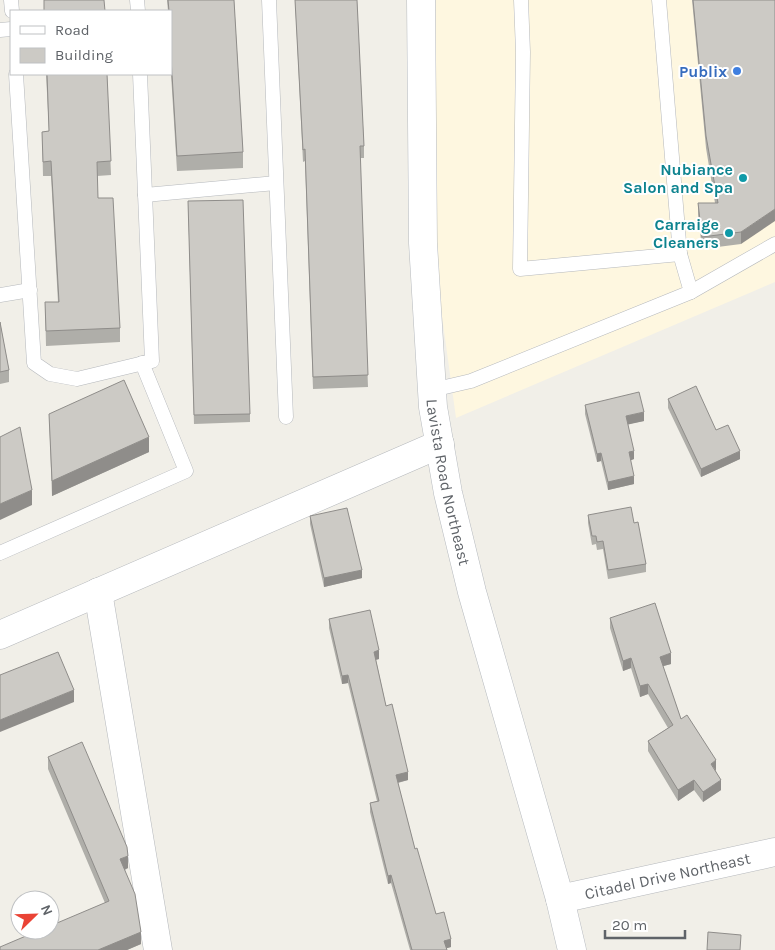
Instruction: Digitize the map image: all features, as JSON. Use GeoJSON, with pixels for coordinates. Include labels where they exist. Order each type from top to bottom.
{"type":"FeatureCollection","features":[{"type":"Feature","properties":{"kind":"street","name":"Lavista Road Northeast"},"geometry":{"type":"LineString","coordinates":[[421,0],[423,242],[433,407],[448,493],[472,592],[560,899],[572,950]]}},
{"type":"Feature","properties":{"kind":"street"},"geometry":{"type":"LineString","coordinates":[[0,635],[440,444]]}},
{"type":"Feature","properties":{"kind":"street"},"geometry":{"type":"LineString","coordinates":[[98,592],[158,950]]}},
{"type":"Feature","properties":{"kind":"street","name":"Citadel Drive Northeast"},"geometry":{"type":"LineString","coordinates":[[560,899],[775,852]]}},
{"type":"Feature","properties":{"kind":"lane"},"geometry":{"type":"LineString","coordinates":[[269,0],[286,417]]}},
{"type":"Feature","properties":{"kind":"lane"},"geometry":{"type":"LineString","coordinates":[[521,0],[520,269],[680,254]]}},
{"type":"Feature","properties":{"kind":"lane"},"geometry":{"type":"LineString","coordinates":[[659,0],[680,254],[691,292]]}},
{"type":"Feature","properties":{"kind":"lane"},"geometry":{"type":"LineString","coordinates":[[16,75],[34,363],[50,374],[77,379],[152,361],[140,75]]}},
{"type":"Feature","properties":{"kind":"lane"},"geometry":{"type":"LineString","coordinates":[[145,195],[276,183]]}},
{"type":"Feature","properties":{"kind":"lane"},"geometry":{"type":"LineString","coordinates":[[432,390],[471,381],[691,292],[775,244]]}},
{"type":"Feature","properties":{"kind":"lane"},"geometry":{"type":"LineString","coordinates":[[0,295],[30,290]]}},
{"type":"Feature","properties":{"kind":"lane"},"geometry":{"type":"LineString","coordinates":[[0,553],[186,471],[142,363]]}},
{"type":"Feature","properties":{"kind":"shaded area"},"geometry":{"type":"Polygon","coordinates":[[[436,0],[775,0],[775,282],[456,418],[430,229],[436,0]]]}},
{"type":"Feature","properties":{"kind":"building"},"geometry":{"type":"Polygon","coordinates":[[[44,0],[104,0],[105,10],[44,10],[44,0]]]}},
{"type":"Feature","properties":{"kind":"building"},"geometry":{"type":"Polygon","coordinates":[[[168,0],[234,0],[243,152],[177,156],[172,74],[172,10],[169,10],[168,0]]]}},
{"type":"Feature","properties":{"kind":"building"},"geometry":{"type":"Polygon","coordinates":[[[295,0],[357,0],[364,146],[360,146],[368,375],[313,377],[305,149],[303,150],[295,0]]]}},
{"type":"Feature","properties":{"kind":"building","name":"Publix"},"geometry":{"type":"Polygon","coordinates":[[[693,0],[775,0],[775,209],[741,232],[702,237],[698,203],[718,203],[706,136],[693,0]]]}},
{"type":"Feature","properties":{"kind":"building"},"geometry":{"type":"Polygon","coordinates":[[[47,75],[107,75],[111,161],[97,162],[98,198],[113,198],[120,328],[46,331],[45,302],[59,302],[51,161],[43,162],[42,132],[49,131],[47,75]]]}},
{"type":"Feature","properties":{"kind":"building"},"geometry":{"type":"Polygon","coordinates":[[[243,200],[250,414],[194,415],[188,201],[243,200]]]}},
{"type":"Feature","properties":{"kind":"building"},"geometry":{"type":"Polygon","coordinates":[[[0,322],[9,370],[0,372],[0,322]]]}},
{"type":"Feature","properties":{"kind":"building"},"geometry":{"type":"Polygon","coordinates":[[[124,380],[149,437],[52,481],[49,414],[124,380]]]}},
{"type":"Feature","properties":{"kind":"building"},"geometry":{"type":"Polygon","coordinates":[[[696,386],[716,430],[728,425],[740,451],[701,469],[668,399],[696,386]]]}},
{"type":"Feature","properties":{"kind":"building"},"geometry":{"type":"Polygon","coordinates":[[[639,392],[644,412],[626,416],[634,451],[629,452],[634,476],[608,482],[601,453],[597,454],[585,405],[639,392]]]}},
{"type":"Feature","properties":{"kind":"building"},"geometry":{"type":"Polygon","coordinates":[[[20,427],[32,490],[0,504],[0,437],[20,427]]]}},
{"type":"Feature","properties":{"kind":"building"},"geometry":{"type":"Polygon","coordinates":[[[631,507],[634,523],[638,522],[646,564],[608,570],[603,541],[597,542],[596,536],[592,536],[588,515],[631,507]]]}},
{"type":"Feature","properties":{"kind":"building"},"geometry":{"type":"Polygon","coordinates":[[[347,508],[362,570],[324,578],[310,516],[347,508]]]}},
{"type":"Feature","properties":{"kind":"building"},"geometry":{"type":"Polygon","coordinates":[[[655,603],[671,653],[660,657],[681,719],[687,715],[716,760],[711,764],[721,780],[703,792],[694,780],[678,790],[648,741],[673,725],[648,684],[640,686],[631,658],[623,661],[610,618],[655,603]]]}},
{"type":"Feature","properties":{"kind":"building"},"geometry":{"type":"Polygon","coordinates":[[[370,610],[379,650],[374,652],[386,706],[392,704],[408,772],[396,775],[415,849],[417,848],[436,914],[444,912],[451,939],[444,941],[447,950],[412,950],[391,875],[388,876],[370,803],[379,801],[348,675],[342,676],[329,619],[370,610]]]}},
{"type":"Feature","properties":{"kind":"building"},"geometry":{"type":"Polygon","coordinates":[[[58,652],[74,690],[0,720],[0,675],[58,652]]]}},
{"type":"Feature","properties":{"kind":"building"},"geometry":{"type":"Polygon","coordinates":[[[82,742],[127,847],[128,856],[120,859],[135,894],[141,932],[98,950],[0,950],[0,947],[16,940],[60,940],[60,922],[109,901],[48,757],[82,742]]]}},
{"type":"Feature","properties":{"kind":"building"},"geometry":{"type":"Polygon","coordinates":[[[708,932],[741,935],[740,950],[707,950],[708,932]]]}},
{"type":"Feature","properties":{"kind":"place","name":"Publix"},"geometry":{"type":"Point","coordinates":[737,71]}},
{"type":"Feature","properties":{"kind":"place","name":"Nubiance Salon and Spa"},"geometry":{"type":"Point","coordinates":[743,178]}},
{"type":"Feature","properties":{"kind":"place","name":"Carraige Cleaners"},"geometry":{"type":"Point","coordinates":[729,233]}}]}
